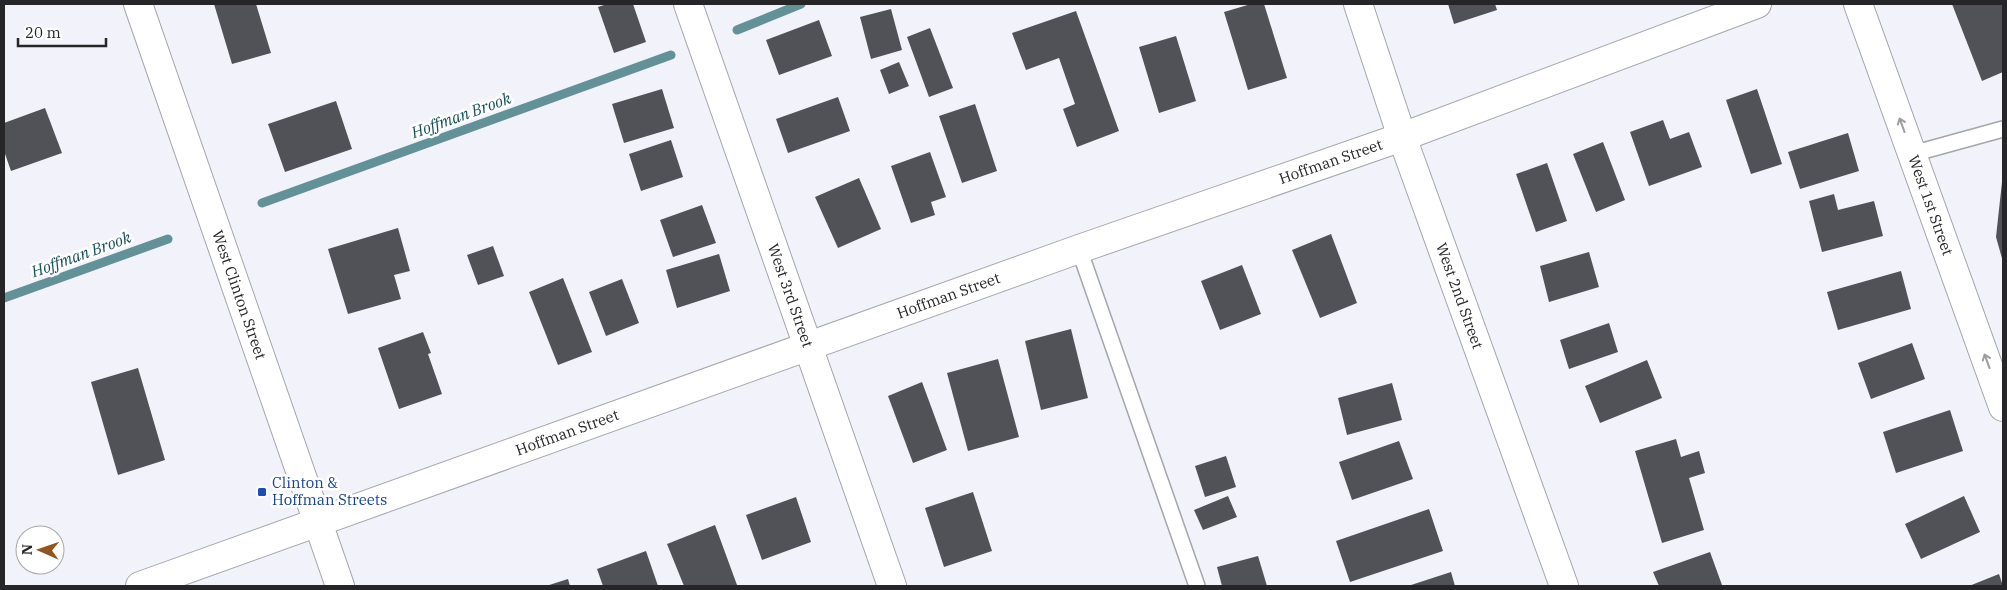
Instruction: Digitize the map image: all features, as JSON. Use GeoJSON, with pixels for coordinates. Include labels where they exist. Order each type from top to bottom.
{"type":"FeatureCollection","features":[{"type":"Feature","properties":{"kind":"street","name":"West Clinton Street"},"geometry":{"type":"LineString","coordinates":[[138,4],[340,586]]}},
{"type":"Feature","properties":{"kind":"street","name":"West 3rd Street"},"geometry":{"type":"LineString","coordinates":[[688,4],[892,586]]}},
{"type":"Feature","properties":{"kind":"street","name":"West 2nd Street"},"geometry":{"type":"LineString","coordinates":[[1358,4],[1402,137],[1564,586]]}},
{"type":"Feature","properties":{"kind":"street","name":"Hoffman Street"},"geometry":{"type":"LineString","coordinates":[[140,586],[1078,249],[1402,137],[1757,4]]}},
{"type":"Feature","properties":{"kind":"street","name":"West 1st Street"},"geometry":{"type":"LineString","coordinates":[[1858,4],[2003,406]]}},
{"type":"Feature","properties":{"kind":"lane"},"geometry":{"type":"LineString","coordinates":[[1912,154],[2003,129]]}},
{"type":"Feature","properties":{"kind":"lane"},"geometry":{"type":"LineString","coordinates":[[1078,249],[1197,586]]}},
{"type":"Feature","properties":{"kind":"building"},"geometry":{"type":"Polygon","coordinates":[[[214,4],[256,4],[271,53],[232,64],[214,4]]]}},
{"type":"Feature","properties":{"kind":"building"},"geometry":{"type":"Polygon","coordinates":[[[607,4],[633,4],[646,42],[614,53],[598,7],[607,4]]]}},
{"type":"Feature","properties":{"kind":"building"},"geometry":{"type":"Polygon","coordinates":[[[1251,4],[1264,4],[1287,78],[1248,90],[1224,12],[1251,4]]]}},
{"type":"Feature","properties":{"kind":"building"},"geometry":{"type":"Polygon","coordinates":[[[1448,4],[1495,4],[1497,10],[1454,24],[1448,4]]]}},
{"type":"Feature","properties":{"kind":"building"},"geometry":{"type":"Polygon","coordinates":[[[1952,4],[2003,4],[2003,72],[1982,81],[1952,4]]]}},
{"type":"Feature","properties":{"kind":"building"},"geometry":{"type":"Polygon","coordinates":[[[891,9],[902,50],[871,59],[860,17],[891,9]]]}},
{"type":"Feature","properties":{"kind":"building"},"geometry":{"type":"Polygon","coordinates":[[[1076,11],[1119,131],[1077,147],[1063,109],[1075,104],[1059,58],[1026,70],[1012,33],[1076,11]]]}},
{"type":"Feature","properties":{"kind":"building"},"geometry":{"type":"Polygon","coordinates":[[[819,20],[832,56],[779,75],[766,40],[819,20]]]}},
{"type":"Feature","properties":{"kind":"building"},"geometry":{"type":"Polygon","coordinates":[[[930,28],[953,88],[929,97],[907,37],[930,28]]]}},
{"type":"Feature","properties":{"kind":"building"},"geometry":{"type":"Polygon","coordinates":[[[1176,36],[1196,101],[1159,113],[1139,47],[1176,36]]]}},
{"type":"Feature","properties":{"kind":"building"},"geometry":{"type":"Polygon","coordinates":[[[899,62],[909,86],[889,94],[880,70],[899,62]]]}},
{"type":"Feature","properties":{"kind":"building"},"geometry":{"type":"Polygon","coordinates":[[[662,89],[674,128],[624,143],[612,104],[662,89]]]}},
{"type":"Feature","properties":{"kind":"building"},"geometry":{"type":"Polygon","coordinates":[[[1757,89],[1782,164],[1751,174],[1726,100],[1757,89]]]}},
{"type":"Feature","properties":{"kind":"building"},"geometry":{"type":"Polygon","coordinates":[[[838,97],[850,131],[788,153],[776,119],[838,97]]]}},
{"type":"Feature","properties":{"kind":"building"},"geometry":{"type":"Polygon","coordinates":[[[336,101],[352,149],[285,172],[268,124],[336,101]]]}},
{"type":"Feature","properties":{"kind":"building"},"geometry":{"type":"Polygon","coordinates":[[[975,104],[997,171],[962,183],[939,116],[975,104]]]}},
{"type":"Feature","properties":{"kind":"building"},"geometry":{"type":"Polygon","coordinates":[[[45,108],[62,153],[11,171],[4,151],[4,123],[45,108]]]}},
{"type":"Feature","properties":{"kind":"building"},"geometry":{"type":"Polygon","coordinates":[[[1663,120],[1670,139],[1689,132],[1702,167],[1649,186],[1630,132],[1663,120]]]}},
{"type":"Feature","properties":{"kind":"building"},"geometry":{"type":"Polygon","coordinates":[[[1848,133],[1859,171],[1800,189],[1788,152],[1848,133]]]}},
{"type":"Feature","properties":{"kind":"building"},"geometry":{"type":"Polygon","coordinates":[[[671,140],[683,177],[641,191],[629,154],[671,140]]]}},
{"type":"Feature","properties":{"kind":"building"},"geometry":{"type":"Polygon","coordinates":[[[1603,142],[1625,200],[1596,212],[1573,154],[1603,142]]]}},
{"type":"Feature","properties":{"kind":"building"},"geometry":{"type":"Polygon","coordinates":[[[930,152],[946,197],[931,202],[935,215],[911,223],[891,166],[930,152]]]}},
{"type":"Feature","properties":{"kind":"building"},"geometry":{"type":"Polygon","coordinates":[[[1547,163],[1567,221],[1536,232],[1516,174],[1547,163]]]}},
{"type":"Feature","properties":{"kind":"building"},"geometry":{"type":"Polygon","coordinates":[[[859,178],[881,229],[838,248],[815,197],[859,178]]]}},
{"type":"Feature","properties":{"kind":"building"},"geometry":{"type":"Polygon","coordinates":[[[2003,182],[2003,262],[1996,237],[2003,182]]]}},
{"type":"Feature","properties":{"kind":"building"},"geometry":{"type":"Polygon","coordinates":[[[1834,194],[1838,210],[1874,201],[1883,236],[1822,252],[1809,201],[1834,194]]]}},
{"type":"Feature","properties":{"kind":"building"},"geometry":{"type":"Polygon","coordinates":[[[702,205],[716,243],[673,257],[660,220],[702,205]]]}},
{"type":"Feature","properties":{"kind":"building"},"geometry":{"type":"Polygon","coordinates":[[[398,228],[410,271],[394,275],[401,299],[348,314],[328,249],[398,228]]]}},
{"type":"Feature","properties":{"kind":"building"},"geometry":{"type":"Polygon","coordinates":[[[1331,234],[1357,303],[1320,318],[1292,250],[1331,234]]]}},
{"type":"Feature","properties":{"kind":"building"},"geometry":{"type":"Polygon","coordinates":[[[493,246],[504,276],[478,285],[467,255],[493,246]]]}},
{"type":"Feature","properties":{"kind":"building"},"geometry":{"type":"Polygon","coordinates":[[[1589,252],[1599,287],[1549,302],[1540,266],[1589,252]]]}},
{"type":"Feature","properties":{"kind":"building"},"geometry":{"type":"Polygon","coordinates":[[[719,254],[730,291],[677,308],[666,270],[719,254]]]}},
{"type":"Feature","properties":{"kind":"building"},"geometry":{"type":"Polygon","coordinates":[[[1242,265],[1261,314],[1220,330],[1201,281],[1242,265]]]}},
{"type":"Feature","properties":{"kind":"building"},"geometry":{"type":"Polygon","coordinates":[[[1901,271],[1911,309],[1838,330],[1827,292],[1901,271]]]}},
{"type":"Feature","properties":{"kind":"building"},"geometry":{"type":"Polygon","coordinates":[[[563,278],[592,352],[558,365],[529,292],[563,278]]]}},
{"type":"Feature","properties":{"kind":"building"},"geometry":{"type":"Polygon","coordinates":[[[622,279],[639,323],[606,336],[589,292],[622,279]]]}},
{"type":"Feature","properties":{"kind":"building"},"geometry":{"type":"Polygon","coordinates":[[[1609,323],[1618,352],[1569,369],[1560,340],[1609,323]]]}},
{"type":"Feature","properties":{"kind":"building"},"geometry":{"type":"Polygon","coordinates":[[[1071,329],[1088,398],[1041,410],[1025,341],[1071,329]]]}},
{"type":"Feature","properties":{"kind":"building"},"geometry":{"type":"Polygon","coordinates":[[[423,332],[431,353],[428,354],[442,394],[399,409],[378,348],[423,332]]]}},
{"type":"Feature","properties":{"kind":"building"},"geometry":{"type":"Polygon","coordinates":[[[1912,343],[1925,379],[1871,399],[1858,363],[1912,343]]]}},
{"type":"Feature","properties":{"kind":"building"},"geometry":{"type":"Polygon","coordinates":[[[998,359],[1019,437],[968,451],[947,373],[998,359]]]}},
{"type":"Feature","properties":{"kind":"building"},"geometry":{"type":"Polygon","coordinates":[[[1647,360],[1662,398],[1600,423],[1585,386],[1647,360]]]}},
{"type":"Feature","properties":{"kind":"building"},"geometry":{"type":"Polygon","coordinates":[[[138,368],[165,460],[118,475],[91,382],[138,368]]]}},
{"type":"Feature","properties":{"kind":"building"},"geometry":{"type":"Polygon","coordinates":[[[922,382],[947,450],[913,463],[888,396],[922,382]]]}},
{"type":"Feature","properties":{"kind":"building"},"geometry":{"type":"Polygon","coordinates":[[[1392,383],[1402,420],[1347,435],[1338,398],[1392,383]]]}},
{"type":"Feature","properties":{"kind":"building"},"geometry":{"type":"Polygon","coordinates":[[[1950,410],[1963,451],[1896,473],[1883,432],[1950,410]]]}},
{"type":"Feature","properties":{"kind":"building"},"geometry":{"type":"Polygon","coordinates":[[[1676,439],[1681,457],[1699,451],[1705,473],[1689,478],[1704,530],[1662,543],[1635,451],[1676,439]]]}},
{"type":"Feature","properties":{"kind":"building"},"geometry":{"type":"Polygon","coordinates":[[[1399,441],[1413,479],[1352,500],[1339,462],[1399,441]]]}},
{"type":"Feature","properties":{"kind":"building"},"geometry":{"type":"Polygon","coordinates":[[[1226,456],[1236,487],[1205,497],[1195,466],[1226,456]]]}},
{"type":"Feature","properties":{"kind":"building"},"geometry":{"type":"Polygon","coordinates":[[[973,492],[992,551],[944,567],[925,508],[973,492]]]}},
{"type":"Feature","properties":{"kind":"building"},"geometry":{"type":"Polygon","coordinates":[[[1228,496],[1237,517],[1203,530],[1194,510],[1228,496]]]}},
{"type":"Feature","properties":{"kind":"building"},"geometry":{"type":"Polygon","coordinates":[[[1964,496],[1980,532],[1921,559],[1905,524],[1964,496]]]}},
{"type":"Feature","properties":{"kind":"building"},"geometry":{"type":"Polygon","coordinates":[[[796,497],[811,542],[762,560],[746,515],[796,497]]]}},
{"type":"Feature","properties":{"kind":"building"},"geometry":{"type":"Polygon","coordinates":[[[1429,509],[1443,551],[1350,582],[1336,541],[1429,509]]]}},
{"type":"Feature","properties":{"kind":"building"},"geometry":{"type":"Polygon","coordinates":[[[715,525],[737,585],[684,586],[667,544],[715,525]]]}},
{"type":"Feature","properties":{"kind":"building"},"geometry":{"type":"Polygon","coordinates":[[[646,551],[658,586],[603,586],[597,569],[646,551]]]}},
{"type":"Feature","properties":{"kind":"building"},"geometry":{"type":"Polygon","coordinates":[[[1710,552],[1722,585],[1659,586],[1653,572],[1710,552]]]}},
{"type":"Feature","properties":{"kind":"building"},"geometry":{"type":"Polygon","coordinates":[[[1258,556],[1267,586],[1222,586],[1217,567],[1258,556]]]}},
{"type":"Feature","properties":{"kind":"building"},"geometry":{"type":"Polygon","coordinates":[[[1451,572],[1455,586],[1408,586],[1451,572]]]}},
{"type":"Feature","properties":{"kind":"building"},"geometry":{"type":"Polygon","coordinates":[[[1999,574],[2003,586],[1969,586],[1999,574]]]}},
{"type":"Feature","properties":{"kind":"building"},"geometry":{"type":"Polygon","coordinates":[[[568,579],[570,586],[546,586],[568,579]]]}},
{"type":"Feature","properties":{"kind":"waterway","name":"Hoffman Brook"},"geometry":{"type":"LineString","coordinates":[[737,30],[801,4]]}},
{"type":"Feature","properties":{"kind":"waterway","name":"Hoffman Brook"},"geometry":{"type":"LineString","coordinates":[[262,203],[671,55]]}},
{"type":"Feature","properties":{"kind":"waterway","name":"Hoffman Brook"},"geometry":{"type":"LineString","coordinates":[[4,298],[168,239]]}},
{"type":"Feature","properties":{"kind":"place","name":"Clinton & Hoffman Streets"},"geometry":{"type":"Point","coordinates":[262,492]}}]}
